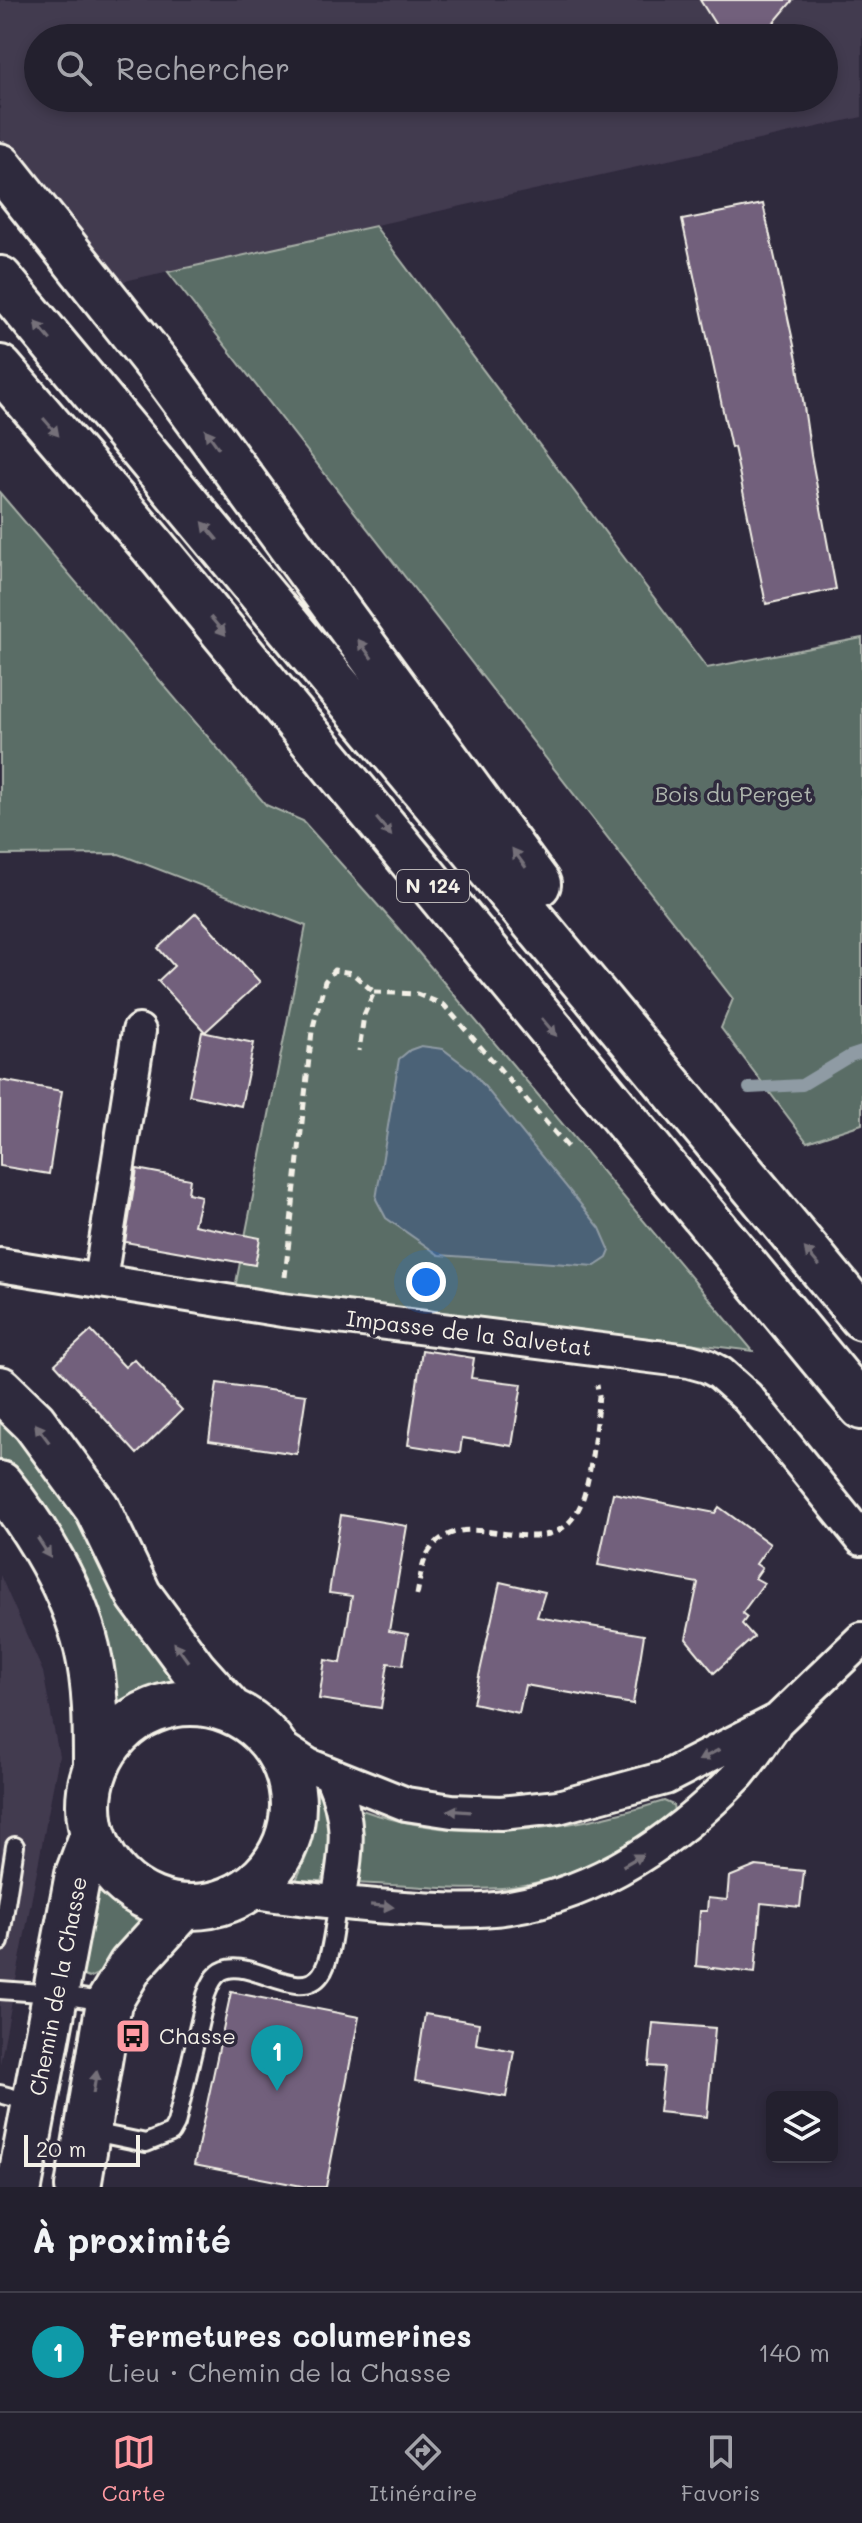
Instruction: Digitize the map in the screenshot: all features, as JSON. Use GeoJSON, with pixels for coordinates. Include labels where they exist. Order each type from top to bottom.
{"type":"FeatureCollection","features":[{"type":"Feature","properties":{"kind":"main road"},"geometry":{"type":"LineString","coordinates":[[0,166],[165,374],[555,908],[689,1108]]}},
{"type":"Feature","properties":{"kind":"main road","name":"N 124"},"geometry":{"type":"LineString","coordinates":[[0,279],[862,1317]]}},
{"type":"Feature","properties":{"kind":"main road","name":"N 124"},"geometry":{"type":"LineString","coordinates":[[0,368],[161,556],[862,1407]]}},
{"type":"Feature","properties":{"kind":"main road"},"geometry":{"type":"LineString","coordinates":[[0,1389],[34,1422],[97,1508],[139,1595],[194,1670],[231,1711]]}},
{"type":"Feature","properties":{"kind":"main road"},"geometry":{"type":"LineString","coordinates":[[0,1484],[58,1570],[87,1647],[95,1705],[96,1766],[90,1788],[89,1812],[93,1834],[106,1862],[126,1885],[153,1901],[183,1908],[217,1905],[249,1891],[274,1867],[289,1836],[294,1811],[292,1786],[285,1762],[271,1741],[253,1723],[231,1711],[200,1703],[168,1706],[138,1717],[113,1739],[96,1766]]}},
{"type":"Feature","properties":{"kind":"main road","name":"Chemin de la Chasse"},"geometry":{"type":"LineString","coordinates":[[19,2187],[17,2099],[54,1994],[78,1874],[93,1834]]}},
{"type":"Feature","properties":{"kind":"main road"},"geometry":{"type":"LineString","coordinates":[[78,2187],[109,2002],[131,1965],[183,1908]]}},
{"type":"Feature","properties":{"kind":"street"},"geometry":{"type":"LineString","coordinates":[[100,1280],[139,1031]]}},
{"type":"Feature","properties":{"kind":"street","name":"Impasse de la Salvetat"},"geometry":{"type":"LineString","coordinates":[[0,1265],[282,1310],[689,1361],[707,1366],[720,1373],[747,1397],[862,1539]]}},
{"type":"Feature","properties":{"kind":"street"},"geometry":{"type":"LineString","coordinates":[[249,1891],[419,1909],[509,1907],[596,1880],[637,1859],[670,1836],[739,1774],[778,1720],[862,1639]]}},
{"type":"Feature","properties":{"kind":"street"},"geometry":{"type":"LineString","coordinates":[[271,1741],[308,1765],[406,1804],[452,1811],[501,1813],[558,1807],[665,1778],[778,1720]]}},
{"type":"Feature","properties":{"kind":"street"},"geometry":{"type":"LineString","coordinates":[[331,1775],[341,1797],[347,1823],[338,1902]]}},
{"type":"Feature","properties":{"kind":"lane"},"geometry":{"type":"LineString","coordinates":[[0,1942],[15,1846]]}},
{"type":"Feature","properties":{"kind":"lane"},"geometry":{"type":"LineString","coordinates":[[87,2131],[146,2143],[171,2133],[176,2124],[206,1995],[212,1981],[220,1972],[231,1968],[289,1983],[303,1985],[315,1981],[325,1968],[338,1902]]}},
{"type":"Feature","properties":{"kind":"lane"},"geometry":{"type":"LineString","coordinates":[[0,1990],[109,2002]]}},
{"type":"Feature","properties":{"kind":"path"},"geometry":{"type":"LineString","coordinates":[[282,1310],[312,1031],[325,981],[334,970],[352,973],[374,992],[417,994],[444,1005],[570,1150]]}},
{"type":"Feature","properties":{"kind":"path"},"geometry":{"type":"LineString","coordinates":[[359,1051],[364,1015],[374,992]]}},
{"type":"Feature","properties":{"kind":"path"},"geometry":{"type":"LineString","coordinates":[[417,1595],[429,1551],[458,1531],[539,1537],[553,1534],[579,1507],[585,1488],[599,1396],[595,1373],[597,1349]]}},
{"type":"Feature","properties":{"kind":"shaded area"},"geometry":{"type":"Polygon","coordinates":[[[0,0],[862,0],[862,117],[84,290],[0,186],[0,0]]]}},
{"type":"Feature","properties":{"kind":"shaded area"},"geometry":{"type":"Polygon","coordinates":[[[0,1575],[43,1672],[59,1756],[0,2064],[0,1575]]]}},
{"type":"Feature","properties":{"kind":"green space","name":"Bois du Perget"},"geometry":{"type":"Polygon","coordinates":[[[375,226],[707,668],[862,638],[862,1124],[807,1142],[721,1028],[733,999],[168,272],[375,226]]]}},
{"type":"Feature","properties":{"kind":"green space"},"geometry":{"type":"Polygon","coordinates":[[[0,493],[266,805],[303,821],[398,928],[753,1351],[235,1288],[306,926],[119,854],[0,855],[0,493]]]}},
{"type":"Feature","properties":{"kind":"green space"},"geometry":{"type":"Polygon","coordinates":[[[0,1419],[75,1515],[182,1688],[161,1692],[121,1711],[112,1664],[26,1498],[0,1461],[0,1419]]]}},
{"type":"Feature","properties":{"kind":"green space"},"geometry":{"type":"Polygon","coordinates":[[[314,1790],[328,1809],[332,1846],[321,1881],[296,1880],[312,1836],[316,1813],[314,1790]]]}},
{"type":"Feature","properties":{"kind":"green space"},"geometry":{"type":"Polygon","coordinates":[[[664,1801],[673,1805],[674,1811],[658,1825],[617,1851],[547,1880],[484,1889],[355,1883],[353,1871],[359,1809],[435,1827],[512,1830],[588,1820],[664,1801]]]}},
{"type":"Feature","properties":{"kind":"green space"},"geometry":{"type":"Polygon","coordinates":[[[91,1881],[117,1907],[143,1924],[102,1972],[89,1978],[81,1975],[91,1881]]]}},
{"type":"Feature","properties":{"kind":"water"},"geometry":{"type":"Polygon","coordinates":[[[421,1046],[443,1049],[472,1071],[600,1228],[610,1251],[607,1258],[595,1266],[439,1255],[386,1218],[376,1199],[399,1059],[421,1046]]]}},
{"type":"Feature","properties":{"kind":"building"},"geometry":{"type":"Polygon","coordinates":[[[700,0],[793,0],[773,24],[715,24],[700,0]]]}},
{"type":"Feature","properties":{"kind":"building"},"geometry":{"type":"Polygon","coordinates":[[[763,204],[797,359],[836,589],[766,604],[682,220],[763,204]]]}},
{"type":"Feature","properties":{"kind":"building"},"geometry":{"type":"Polygon","coordinates":[[[196,913],[260,982],[205,1032],[158,981],[174,966],[158,948],[196,913]]]}},
{"type":"Feature","properties":{"kind":"building"},"geometry":{"type":"Polygon","coordinates":[[[202,1032],[254,1043],[241,1106],[189,1095],[202,1032]]]}},
{"type":"Feature","properties":{"kind":"building"},"geometry":{"type":"Polygon","coordinates":[[[0,1080],[62,1091],[49,1174],[0,1166],[0,1080]]]}},
{"type":"Feature","properties":{"kind":"building"},"geometry":{"type":"Polygon","coordinates":[[[137,1169],[190,1179],[188,1193],[201,1196],[194,1225],[260,1238],[255,1265],[125,1242],[137,1169]]]}},
{"type":"Feature","properties":{"kind":"building"},"geometry":{"type":"Polygon","coordinates":[[[91,1331],[125,1367],[134,1359],[182,1410],[137,1454],[55,1364],[91,1331]]]}},
{"type":"Feature","properties":{"kind":"building"},"geometry":{"type":"Polygon","coordinates":[[[422,1350],[474,1358],[471,1378],[522,1384],[512,1446],[462,1438],[460,1453],[408,1445],[422,1350]]]}},
{"type":"Feature","properties":{"kind":"building"},"geometry":{"type":"Polygon","coordinates":[[[217,1383],[306,1395],[297,1454],[209,1441],[217,1383]]]}},
{"type":"Feature","properties":{"kind":"building"},"geometry":{"type":"Polygon","coordinates":[[[613,1493],[715,1513],[719,1507],[770,1544],[756,1564],[762,1568],[755,1578],[764,1583],[742,1613],[747,1617],[742,1624],[754,1637],[714,1673],[686,1639],[698,1583],[598,1565],[613,1493]]]}},
{"type":"Feature","properties":{"kind":"building"},"geometry":{"type":"Polygon","coordinates":[[[341,1515],[407,1526],[389,1631],[408,1634],[403,1665],[388,1663],[381,1708],[319,1699],[325,1660],[341,1663],[352,1596],[329,1593],[341,1515]]]}},
{"type":"Feature","properties":{"kind":"building"},"geometry":{"type":"Polygon","coordinates":[[[500,1582],[545,1592],[537,1617],[644,1635],[633,1704],[525,1685],[519,1713],[473,1703],[500,1582]]]}},
{"type":"Feature","properties":{"kind":"building"},"geometry":{"type":"Polygon","coordinates":[[[756,1866],[804,1871],[800,1907],[761,1903],[755,1973],[696,1966],[700,1911],[707,1911],[708,1898],[727,1900],[729,1877],[756,1866]]]}},
{"type":"Feature","properties":{"kind":"building"},"geometry":{"type":"Polygon","coordinates":[[[231,1992],[359,2017],[326,2187],[307,2187],[194,2165],[231,1992]]]}},
{"type":"Feature","properties":{"kind":"building"},"geometry":{"type":"Polygon","coordinates":[[[425,2014],[479,2023],[476,2044],[514,2051],[506,2097],[415,2081],[425,2014]]]}},
{"type":"Feature","properties":{"kind":"building"},"geometry":{"type":"Polygon","coordinates":[[[653,2023],[715,2028],[707,2117],[659,2112],[664,2067],[649,2066],[653,2023]]]}},
{"type":"Feature","properties":{"kind":"waterway"},"geometry":{"type":"LineString","coordinates":[[749,1088],[802,1085],[862,1052]]}},
{"type":"Feature","properties":{"kind":"place","name":"Chasse"},"geometry":{"type":"Point","coordinates":[133,2036]}},
{"type":"Feature","properties":{"kind":"place","name":"Fermetures columerines"},"geometry":{"type":"Point","coordinates":[277,2091]}}]}
